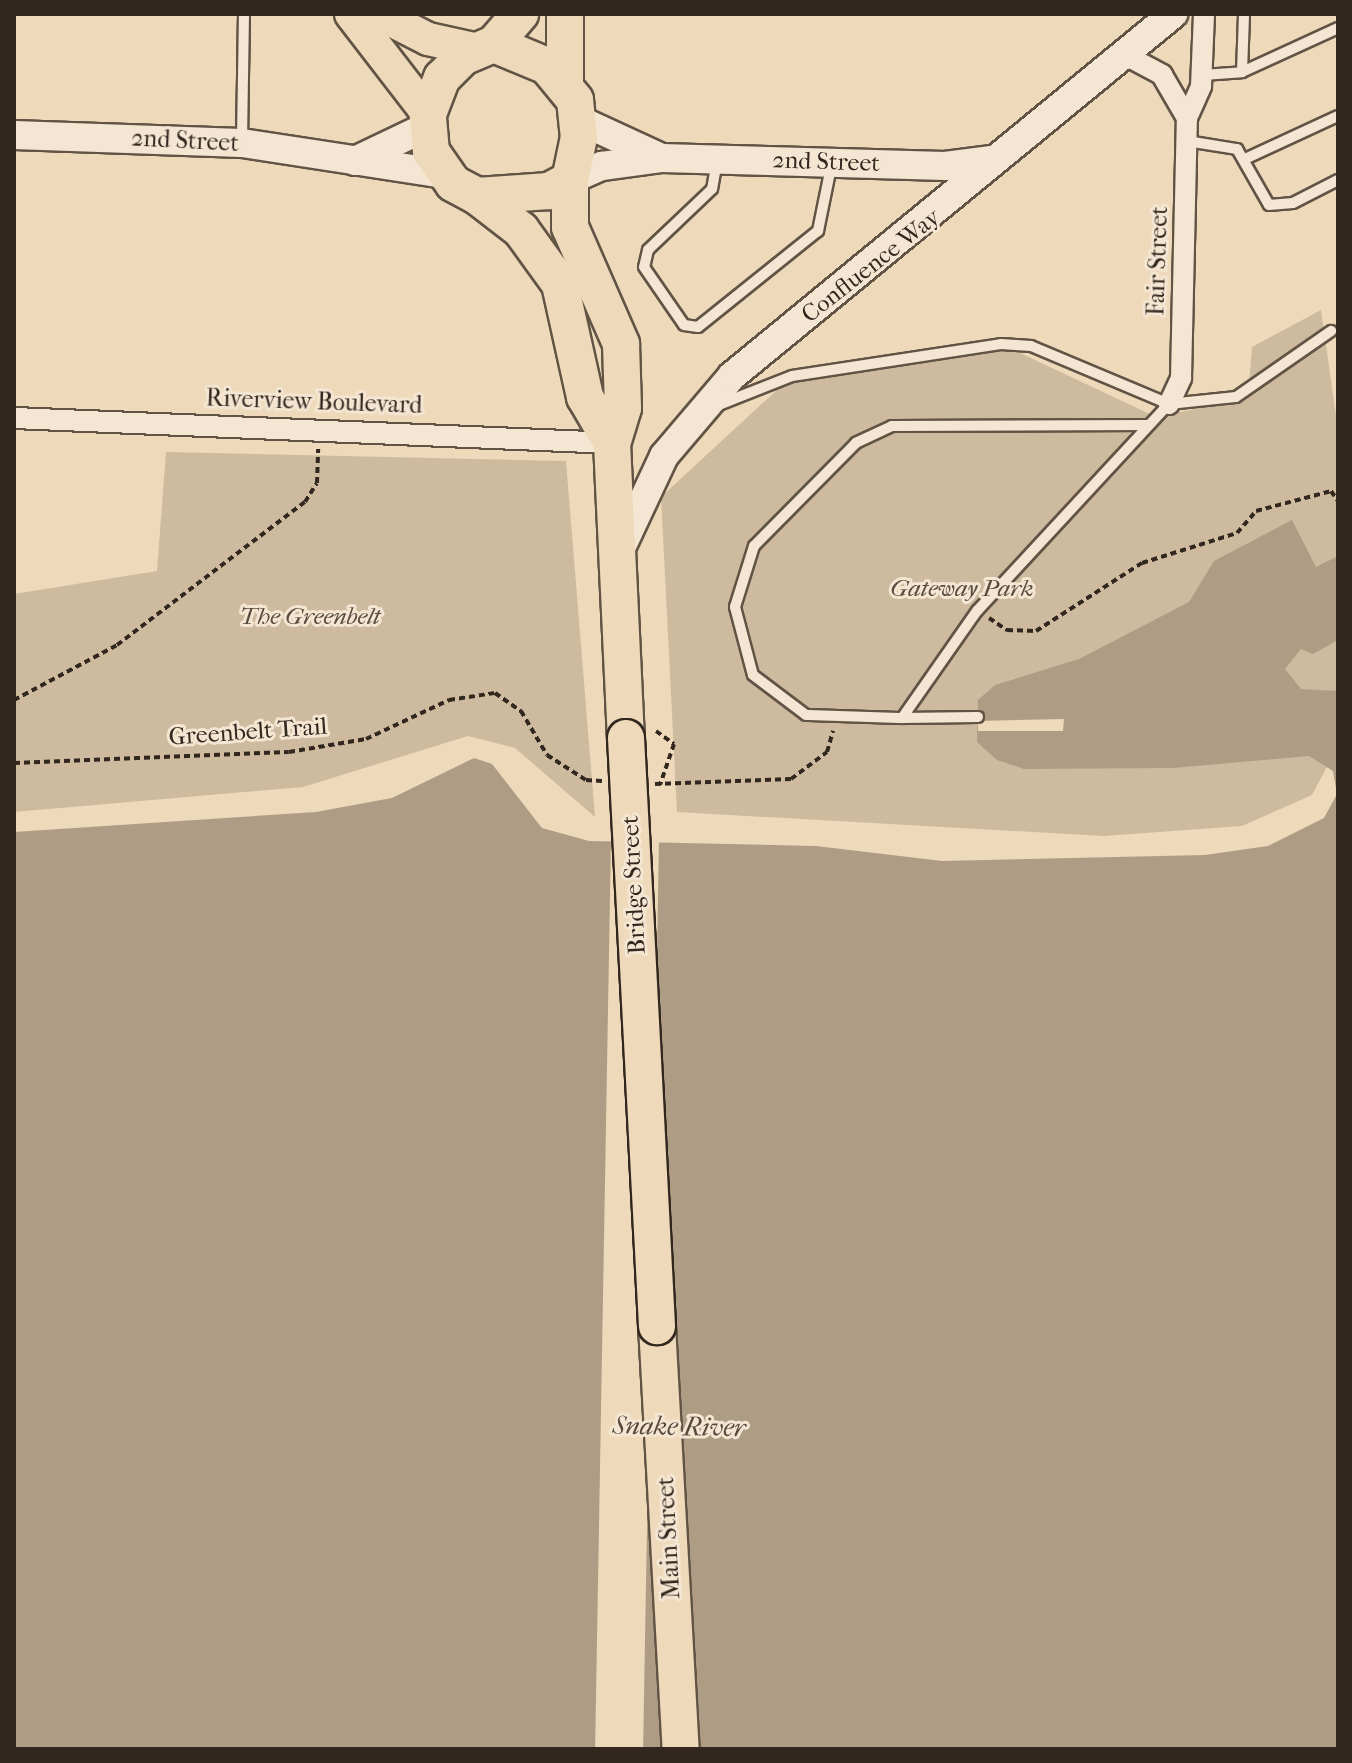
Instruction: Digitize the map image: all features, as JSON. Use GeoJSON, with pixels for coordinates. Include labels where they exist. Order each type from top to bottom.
{"type":"FeatureCollection","features":[{"type":"Feature","properties":{"kind":"highway"},"geometry":{"type":"LineString","coordinates":[[520,14],[486,47],[442,78],[427,120],[444,174],[477,196],[517,198],[570,180],[579,120],[565,81],[565,14]]}},
{"type":"Feature","properties":{"kind":"highway"},"geometry":{"type":"LineString","coordinates":[[486,47],[529,55],[565,81]]}},
{"type":"Feature","properties":{"kind":"highway","name":"Bridge Street"},"geometry":{"type":"LineString","coordinates":[[570,180],[570,227],[621,344],[623,408],[612,443],[617,558],[638,734],[657,1326]]}},
{"type":"Feature","properties":{"kind":"highway","name":"Bridge Street"},"geometry":{"type":"LineString","coordinates":[[477,196],[521,230],[560,284],[585,397],[612,443]]}},
{"type":"Feature","properties":{"kind":"highway","name":"Main Street"},"geometry":{"type":"LineString","coordinates":[[657,1326],[681,1749]]}},
{"type":"Feature","properties":{"kind":"main road"},"geometry":{"type":"LineString","coordinates":[[351,14],[427,120]]}},
{"type":"Feature","properties":{"kind":"main road"},"geometry":{"type":"LineString","coordinates":[[379,14],[428,39],[486,47]]}},
{"type":"Feature","properties":{"kind":"street","name":"Confluence Way"},"geometry":{"type":"LineString","coordinates":[[617,558],[664,456],[732,376],[953,202],[990,160],[1127,56],[1173,14]]}},
{"type":"Feature","properties":{"kind":"street","name":"Fair Street"},"geometry":{"type":"LineString","coordinates":[[1169,404],[1181,378],[1187,118],[1203,75],[1204,14]]}},
{"type":"Feature","properties":{"kind":"street"},"geometry":{"type":"LineString","coordinates":[[1127,56],[1162,75],[1187,118]]}},
{"type":"Feature","properties":{"kind":"street"},"geometry":{"type":"LineString","coordinates":[[355,161],[427,120]]}},
{"type":"Feature","properties":{"kind":"street","name":"2nd Street"},"geometry":{"type":"LineString","coordinates":[[579,120],[662,158]]}},
{"type":"Feature","properties":{"kind":"street","name":"2nd Street"},"geometry":{"type":"LineString","coordinates":[[14,135],[242,143],[444,174]]}},
{"type":"Feature","properties":{"kind":"street","name":"2nd Street"},"geometry":{"type":"LineString","coordinates":[[570,180],[602,166],[662,158],[831,162],[990,160]]}},
{"type":"Feature","properties":{"kind":"street","name":"Riverview Boulevard"},"geometry":{"type":"LineString","coordinates":[[14,418],[319,426],[612,443]]}},
{"type":"Feature","properties":{"kind":"lane"},"geometry":{"type":"LineString","coordinates":[[242,143],[244,14]]}},
{"type":"Feature","properties":{"kind":"lane"},"geometry":{"type":"LineString","coordinates":[[1242,72],[1244,14]]}},
{"type":"Feature","properties":{"kind":"lane"},"geometry":{"type":"LineString","coordinates":[[1203,75],[1242,72],[1338,28]]}},
{"type":"Feature","properties":{"kind":"lane"},"geometry":{"type":"LineString","coordinates":[[1247,158],[1338,116]]}},
{"type":"Feature","properties":{"kind":"lane"},"geometry":{"type":"LineString","coordinates":[[1187,141],[1223,144],[1247,158],[1255,188],[1269,205],[1293,203],[1338,180]]}},
{"type":"Feature","properties":{"kind":"lane"},"geometry":{"type":"LineString","coordinates":[[718,159],[712,189],[648,250],[644,267],[684,325],[698,327],[818,231],[831,162]]}},
{"type":"Feature","properties":{"kind":"lane"},"geometry":{"type":"LineString","coordinates":[[698,414],[792,376],[1001,344],[1031,346],[1169,404],[1245,394],[1331,331]]}},
{"type":"Feature","properties":{"kind":"lane"},"geometry":{"type":"LineString","coordinates":[[902,718],[977,611],[1169,404]]}},
{"type":"Feature","properties":{"kind":"lane"},"geometry":{"type":"LineString","coordinates":[[978,717],[837,720],[806,715],[753,675],[735,607],[754,546],[820,474],[856,443],[892,426],[1147,425]]}},
{"type":"Feature","properties":{"kind":"path"},"geometry":{"type":"LineString","coordinates":[[14,700],[117,645],[305,502],[317,483],[319,426]]}},
{"type":"Feature","properties":{"kind":"path"},"geometry":{"type":"LineString","coordinates":[[977,611],[1007,630],[1036,631],[1142,563],[1237,533],[1256,511],[1331,491],[1338,501]]}},
{"type":"Feature","properties":{"kind":"path","name":"Greenbelt Trail"},"geometry":{"type":"LineString","coordinates":[[14,763],[289,752],[366,739],[449,700],[495,693],[521,711],[547,755],[586,780],[615,782]]}},
{"type":"Feature","properties":{"kind":"path"},"geometry":{"type":"LineString","coordinates":[[645,784],[791,779],[827,752],[837,720]]}},
{"type":"Feature","properties":{"kind":"path"},"geometry":{"type":"LineString","coordinates":[[638,734],[674,744],[660,785]]}},
{"type":"Feature","properties":{"kind":"green space","name":"Gateway Park"},"geometry":{"type":"Polygon","coordinates":[[[1321,310],[1338,430],[1338,746],[1312,795],[1242,826],[1104,836],[677,812],[661,497],[792,376],[1001,344],[1156,417],[1248,398],[1252,347],[1321,310]]]}},
{"type":"Feature","properties":{"kind":"green space","name":"The Greenbelt"},"geometry":{"type":"Polygon","coordinates":[[[166,452],[566,461],[595,817],[515,748],[468,736],[303,787],[14,812],[14,594],[157,571],[166,452]]]}},
{"type":"Feature","properties":{"kind":"water","name":"Snake River"},"geometry":{"type":"Polygon","coordinates":[[[1292,520],[1316,567],[1338,556],[1338,640],[1313,654],[1301,649],[1285,669],[1301,689],[1338,691],[1338,1749],[14,1749],[14,832],[316,812],[392,798],[474,758],[492,764],[542,828],[589,841],[816,846],[942,861],[1205,855],[1268,846],[1324,818],[1337,794],[1333,771],[1309,756],[1173,768],[1024,769],[997,760],[977,742],[978,700],[995,685],[1079,659],[1189,602],[1214,561],[1292,520]]]}},
{"type":"Feature","properties":{"kind":"pier"},"geometry":{"type":"Polygon","coordinates":[[[1064,719],[1063,731],[978,731],[978,721],[1064,719]]]}},
{"type":"Feature","properties":{"kind":"pier"},"geometry":{"type":"Polygon","coordinates":[[[611,838],[659,839],[643,1749],[595,1749],[611,838]]]}}]}
